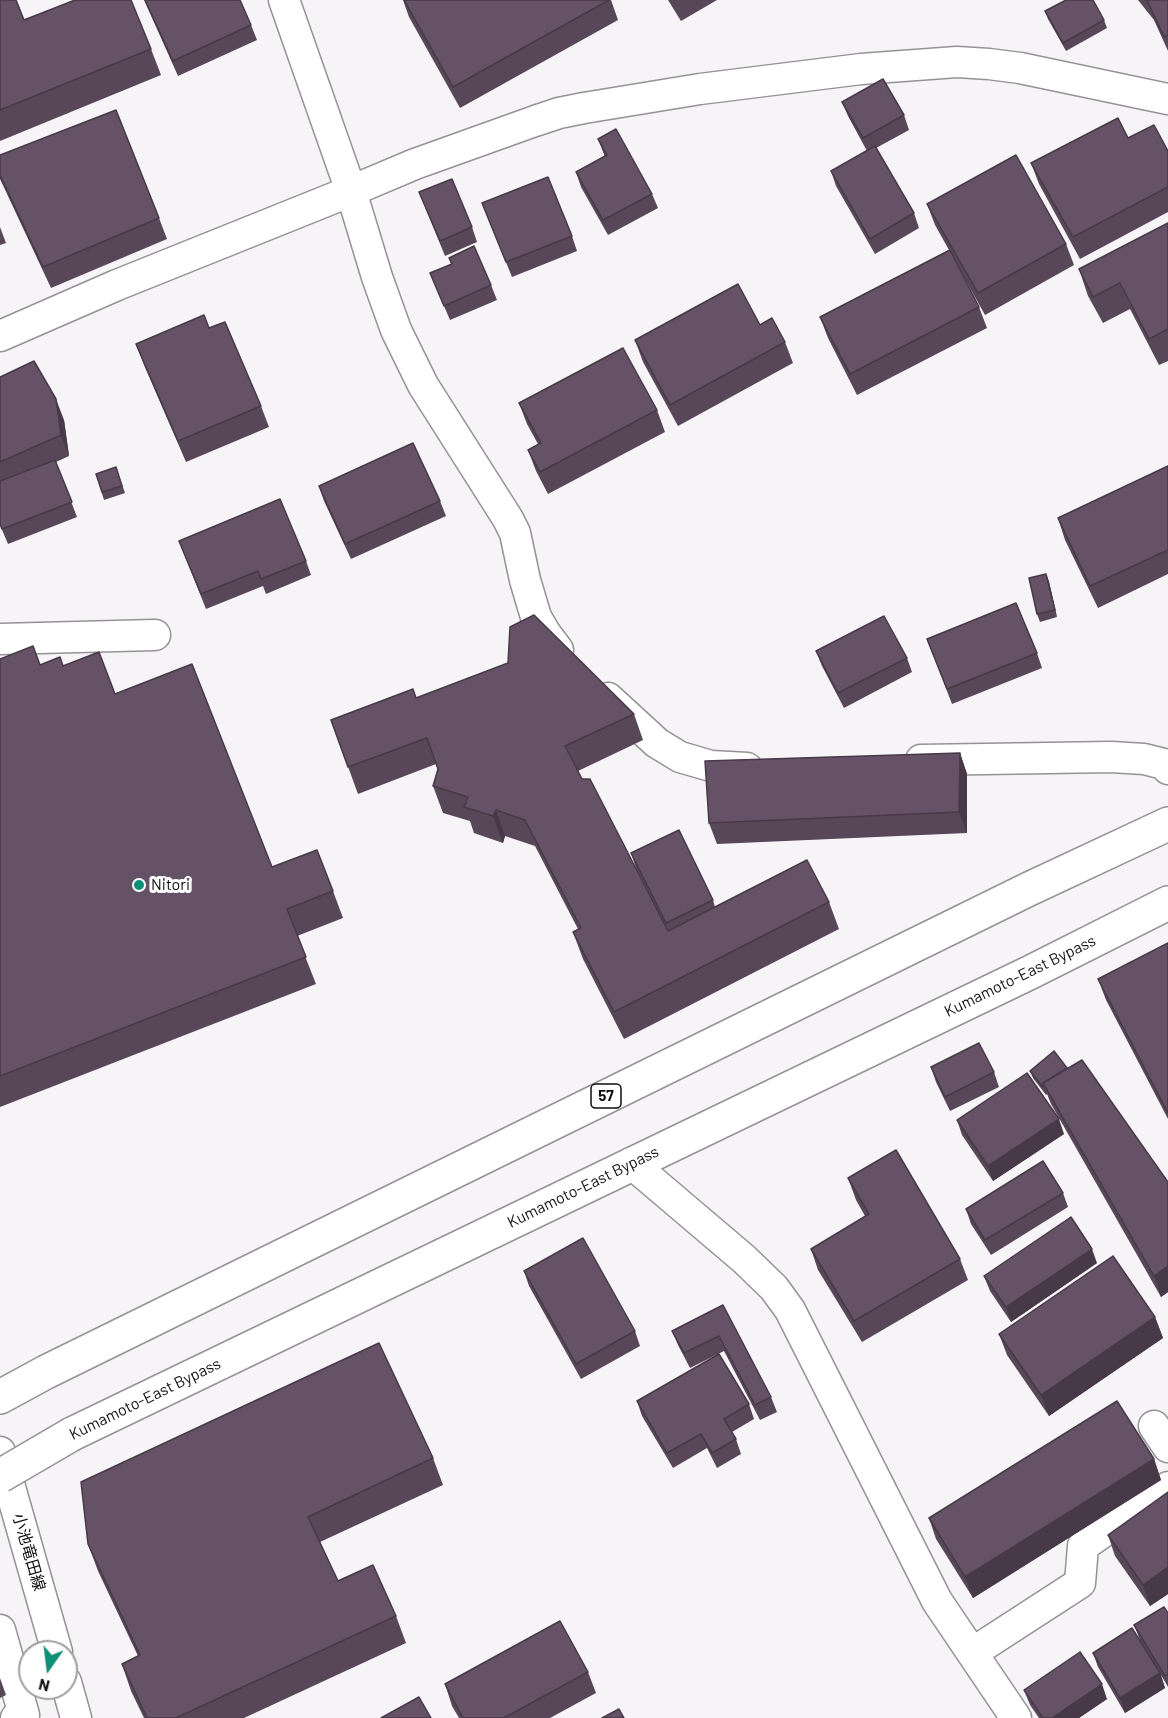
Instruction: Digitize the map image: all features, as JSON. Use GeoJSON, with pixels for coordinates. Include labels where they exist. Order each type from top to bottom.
{"type":"FeatureCollection","features":[{"type":"Feature","properties":{"kind":"highway","name":"57"},"geometry":{"type":"LineString","coordinates":[[0,1397],[46,1371],[1029,889],[1168,825]]}},
{"type":"Feature","properties":{"kind":"highway","name":"Kumamoto-East Bypass"},"geometry":{"type":"LineString","coordinates":[[0,1476],[72,1434],[1020,977],[1168,903]]}},
{"type":"Feature","properties":{"kind":"street"},"geometry":{"type":"LineString","coordinates":[[284,0],[351,191],[396,330],[423,385],[515,533],[530,601],[536,618],[546,634],[581,674],[657,743],[680,757],[711,766],[742,769],[777,767]]}},
{"type":"Feature","properties":{"kind":"street"},"geometry":{"type":"LineString","coordinates":[[0,336],[117,285],[415,164],[559,113],[700,89],[861,69],[957,62],[989,64],[1051,74],[1168,99]]}},
{"type":"Feature","properties":{"kind":"street"},"geometry":{"type":"LineString","coordinates":[[0,639],[155,634]]}},
{"type":"Feature","properties":{"kind":"street"},"geometry":{"type":"LineString","coordinates":[[895,761],[1111,757],[1144,759],[1164,764],[1168,769]]}},
{"type":"Feature","properties":{"kind":"street"},"geometry":{"type":"LineString","coordinates":[[631,1163],[744,1259],[774,1288],[790,1310],[937,1601],[1016,1718]]}},
{"type":"Feature","properties":{"kind":"street","name":"小池竜田線"},"geometry":{"type":"LineString","coordinates":[[0,1452],[54,1640]]}},
{"type":"Feature","properties":{"kind":"street"},"geometry":{"type":"LineString","coordinates":[[972,1653],[1080,1583],[1083,1546],[1168,1487]]}},
{"type":"Feature","properties":{"kind":"street"},"geometry":{"type":"LineString","coordinates":[[0,1630],[22,1717]]}},
{"type":"Feature","properties":{"kind":"street"},"geometry":{"type":"LineString","coordinates":[[71,1700],[76,1718]]}},
{"type":"Feature","properties":{"kind":"building"},"geometry":{"type":"Polygon","coordinates":[[[0,0],[16,0],[24,20],[75,0],[131,0],[151,49],[0,110],[0,0]]]}},
{"type":"Feature","properties":{"kind":"building"},"geometry":{"type":"Polygon","coordinates":[[[145,0],[240,0],[251,25],[173,61],[145,0]]]}},
{"type":"Feature","properties":{"kind":"building"},"geometry":{"type":"Polygon","coordinates":[[[404,0],[609,0],[453,87],[404,0]]]}},
{"type":"Feature","properties":{"kind":"building"},"geometry":{"type":"Polygon","coordinates":[[[1066,0],[1093,0],[1104,20],[1063,43],[1045,11],[1066,0]]]}},
{"type":"Feature","properties":{"kind":"building"},"geometry":{"type":"Polygon","coordinates":[[[1147,0],[1168,0],[1168,35],[1164,37],[1147,0]]]}},
{"type":"Feature","properties":{"kind":"building"},"geometry":{"type":"Polygon","coordinates":[[[883,79],[904,115],[863,138],[842,102],[883,79]]]}},
{"type":"Feature","properties":{"kind":"building"},"geometry":{"type":"Polygon","coordinates":[[[116,110],[159,218],[43,267],[0,175],[0,155],[116,110]]]}},
{"type":"Feature","properties":{"kind":"building"},"geometry":{"type":"Polygon","coordinates":[[[1118,118],[1128,138],[1154,125],[1168,151],[1168,187],[1073,237],[1031,163],[1118,118]]]}},
{"type":"Feature","properties":{"kind":"building"},"geometry":{"type":"Polygon","coordinates":[[[616,129],[652,194],[603,220],[576,172],[607,155],[598,139],[616,129]]]}},
{"type":"Feature","properties":{"kind":"building"},"geometry":{"type":"Polygon","coordinates":[[[875,146],[914,213],[870,239],[831,171],[875,146]]]}},
{"type":"Feature","properties":{"kind":"building"},"geometry":{"type":"Polygon","coordinates":[[[1016,155],[1066,244],[978,293],[927,204],[1016,155]]]}},
{"type":"Feature","properties":{"kind":"building"},"geometry":{"type":"Polygon","coordinates":[[[548,177],[572,236],[506,262],[482,203],[548,177]]]}},
{"type":"Feature","properties":{"kind":"building"},"geometry":{"type":"Polygon","coordinates":[[[452,179],[472,227],[440,241],[419,192],[452,179]]]}},
{"type":"Feature","properties":{"kind":"building"},"geometry":{"type":"Polygon","coordinates":[[[1168,223],[1168,329],[1149,339],[1120,283],[1093,297],[1079,269],[1168,223]]]}},
{"type":"Feature","properties":{"kind":"building"},"geometry":{"type":"Polygon","coordinates":[[[474,246],[491,285],[444,306],[430,273],[452,264],[449,258],[474,246]]]}},
{"type":"Feature","properties":{"kind":"building"},"geometry":{"type":"Polygon","coordinates":[[[950,250],[979,307],[850,374],[820,317],[950,250]]]}},
{"type":"Feature","properties":{"kind":"building"},"geometry":{"type":"Polygon","coordinates":[[[738,284],[760,325],[772,318],[785,342],[670,405],[635,340],[738,284]]]}},
{"type":"Feature","properties":{"kind":"building"},"geometry":{"type":"Polygon","coordinates":[[[204,315],[209,328],[225,322],[261,406],[178,441],[136,344],[204,315]]]}},
{"type":"Feature","properties":{"kind":"building"},"geometry":{"type":"Polygon","coordinates":[[[623,348],[657,410],[540,472],[528,450],[541,443],[519,403],[623,348]]]}},
{"type":"Feature","properties":{"kind":"building"},"geometry":{"type":"Polygon","coordinates":[[[34,361],[56,399],[61,435],[0,462],[0,377],[34,361]]]}},
{"type":"Feature","properties":{"kind":"building"},"geometry":{"type":"Polygon","coordinates":[[[413,443],[440,501],[345,544],[319,486],[413,443]]]}},
{"type":"Feature","properties":{"kind":"building"},"geometry":{"type":"Polygon","coordinates":[[[55,460],[72,502],[2,529],[0,481],[55,460]]]}},
{"type":"Feature","properties":{"kind":"building"},"geometry":{"type":"Polygon","coordinates":[[[1168,466],[1168,550],[1090,586],[1058,518],[1168,466]]]}},
{"type":"Feature","properties":{"kind":"building"},"geometry":{"type":"Polygon","coordinates":[[[116,467],[122,486],[102,492],[96,474],[116,467]]]}},
{"type":"Feature","properties":{"kind":"building"},"geometry":{"type":"Polygon","coordinates":[[[280,499],[306,561],[261,579],[258,571],[201,594],[179,541],[280,499]]]}},
{"type":"Feature","properties":{"kind":"building"},"geometry":{"type":"Polygon","coordinates":[[[1046,574],[1055,610],[1037,614],[1029,578],[1046,574]]]}},
{"type":"Feature","properties":{"kind":"building"},"geometry":{"type":"Polygon","coordinates":[[[1016,603],[1037,653],[947,689],[927,639],[1016,603]]]}},
{"type":"Feature","properties":{"kind":"building"},"geometry":{"type":"Polygon","coordinates":[[[534,615],[634,714],[565,746],[582,779],[590,779],[668,931],[807,860],[829,902],[614,1012],[573,932],[581,928],[525,820],[496,810],[493,816],[464,807],[468,797],[433,786],[438,769],[427,738],[348,767],[331,720],[413,689],[416,698],[508,663],[510,627],[534,615]]]}},
{"type":"Feature","properties":{"kind":"building"},"geometry":{"type":"Polygon","coordinates":[[[884,616],[907,658],[838,693],[816,651],[884,616]]]}},
{"type":"Feature","properties":{"kind":"building","name":"Nitori"},"geometry":{"type":"Polygon","coordinates":[[[33,646],[40,665],[60,657],[63,666],[99,652],[115,694],[192,664],[272,867],[317,850],[333,891],[287,909],[306,957],[0,1076],[0,659],[33,646]]]}},
{"type":"Feature","properties":{"kind":"building"},"geometry":{"type":"Polygon","coordinates":[[[960,753],[959,812],[709,823],[705,761],[960,753]]]}},
{"type":"Feature","properties":{"kind":"building"},"geometry":{"type":"Polygon","coordinates":[[[679,830],[713,900],[666,923],[631,853],[679,830]]]}},
{"type":"Feature","properties":{"kind":"building"},"geometry":{"type":"Polygon","coordinates":[[[1168,943],[1168,1113],[1098,979],[1168,943]]]}},
{"type":"Feature","properties":{"kind":"building"},"geometry":{"type":"Polygon","coordinates":[[[979,1043],[994,1072],[945,1097],[931,1067],[979,1043]]]}},
{"type":"Feature","properties":{"kind":"building"},"geometry":{"type":"Polygon","coordinates":[[[1054,1051],[1067,1068],[1043,1083],[1043,1087],[1030,1071],[1054,1051]]]}},
{"type":"Feature","properties":{"kind":"building"},"geometry":{"type":"Polygon","coordinates":[[[1082,1060],[1168,1182],[1168,1266],[1154,1276],[1043,1083],[1082,1060]]]}},
{"type":"Feature","properties":{"kind":"building"},"geometry":{"type":"Polygon","coordinates":[[[1027,1073],[1059,1119],[988,1166],[957,1120],[1027,1073]]]}},
{"type":"Feature","properties":{"kind":"building"},"geometry":{"type":"Polygon","coordinates":[[[896,1150],[960,1259],[854,1321],[811,1249],[869,1214],[848,1178],[896,1150]]]}},
{"type":"Feature","properties":{"kind":"building"},"geometry":{"type":"Polygon","coordinates":[[[1043,1161],[1063,1193],[985,1240],[966,1209],[1043,1161]]]}},
{"type":"Feature","properties":{"kind":"building"},"geometry":{"type":"Polygon","coordinates":[[[1071,1217],[1092,1249],[1006,1307],[984,1276],[1071,1217]]]}},
{"type":"Feature","properties":{"kind":"building"},"geometry":{"type":"Polygon","coordinates":[[[583,1238],[635,1331],[576,1364],[524,1271],[583,1238]]]}},
{"type":"Feature","properties":{"kind":"building"},"geometry":{"type":"Polygon","coordinates":[[[1113,1256],[1155,1317],[1041,1395],[999,1334],[1113,1256]]]}},
{"type":"Feature","properties":{"kind":"building"},"geometry":{"type":"Polygon","coordinates":[[[723,1305],[771,1397],[755,1405],[719,1336],[684,1353],[672,1331],[723,1305]]]}},
{"type":"Feature","properties":{"kind":"building"},"geometry":{"type":"Polygon","coordinates":[[[379,1343],[433,1458],[308,1517],[338,1581],[373,1565],[396,1616],[176,1718],[147,1718],[122,1664],[140,1655],[88,1544],[81,1482],[379,1343]]]}},
{"type":"Feature","properties":{"kind":"building"},"geometry":{"type":"Polygon","coordinates":[[[719,1354],[749,1404],[724,1419],[736,1439],[712,1453],[701,1434],[667,1453],[637,1401],[719,1354]]]}},
{"type":"Feature","properties":{"kind":"building"},"geometry":{"type":"Polygon","coordinates":[[[1117,1401],[1154,1459],[965,1577],[929,1518],[1117,1401]]]}},
{"type":"Feature","properties":{"kind":"building"},"geometry":{"type":"Polygon","coordinates":[[[1168,1492],[1168,1567],[1143,1585],[1108,1535],[1168,1492]]]}},
{"type":"Feature","properties":{"kind":"building"},"geometry":{"type":"Polygon","coordinates":[[[1164,1607],[1168,1613],[1168,1674],[1165,1676],[1134,1625],[1164,1607]]]}},
{"type":"Feature","properties":{"kind":"building"},"geometry":{"type":"Polygon","coordinates":[[[560,1621],[588,1672],[504,1718],[463,1718],[445,1684],[560,1621]]]}},
{"type":"Feature","properties":{"kind":"building"},"geometry":{"type":"Polygon","coordinates":[[[1132,1628],[1160,1673],[1120,1698],[1093,1653],[1132,1628]]]}},
{"type":"Feature","properties":{"kind":"building"},"geometry":{"type":"Polygon","coordinates":[[[1080,1652],[1102,1684],[1052,1718],[1043,1718],[1024,1690],[1080,1652]]]}},
{"type":"Feature","properties":{"kind":"building"},"geometry":{"type":"Polygon","coordinates":[[[419,1697],[431,1718],[381,1718],[419,1697]]]}},
{"type":"Feature","properties":{"kind":"building"},"geometry":{"type":"Polygon","coordinates":[[[619,1709],[624,1718],[602,1718],[619,1709]]]}},
{"type":"Feature","properties":{"kind":"place","name":"Nitori"},"geometry":{"type":"Point","coordinates":[139,885]}}]}
